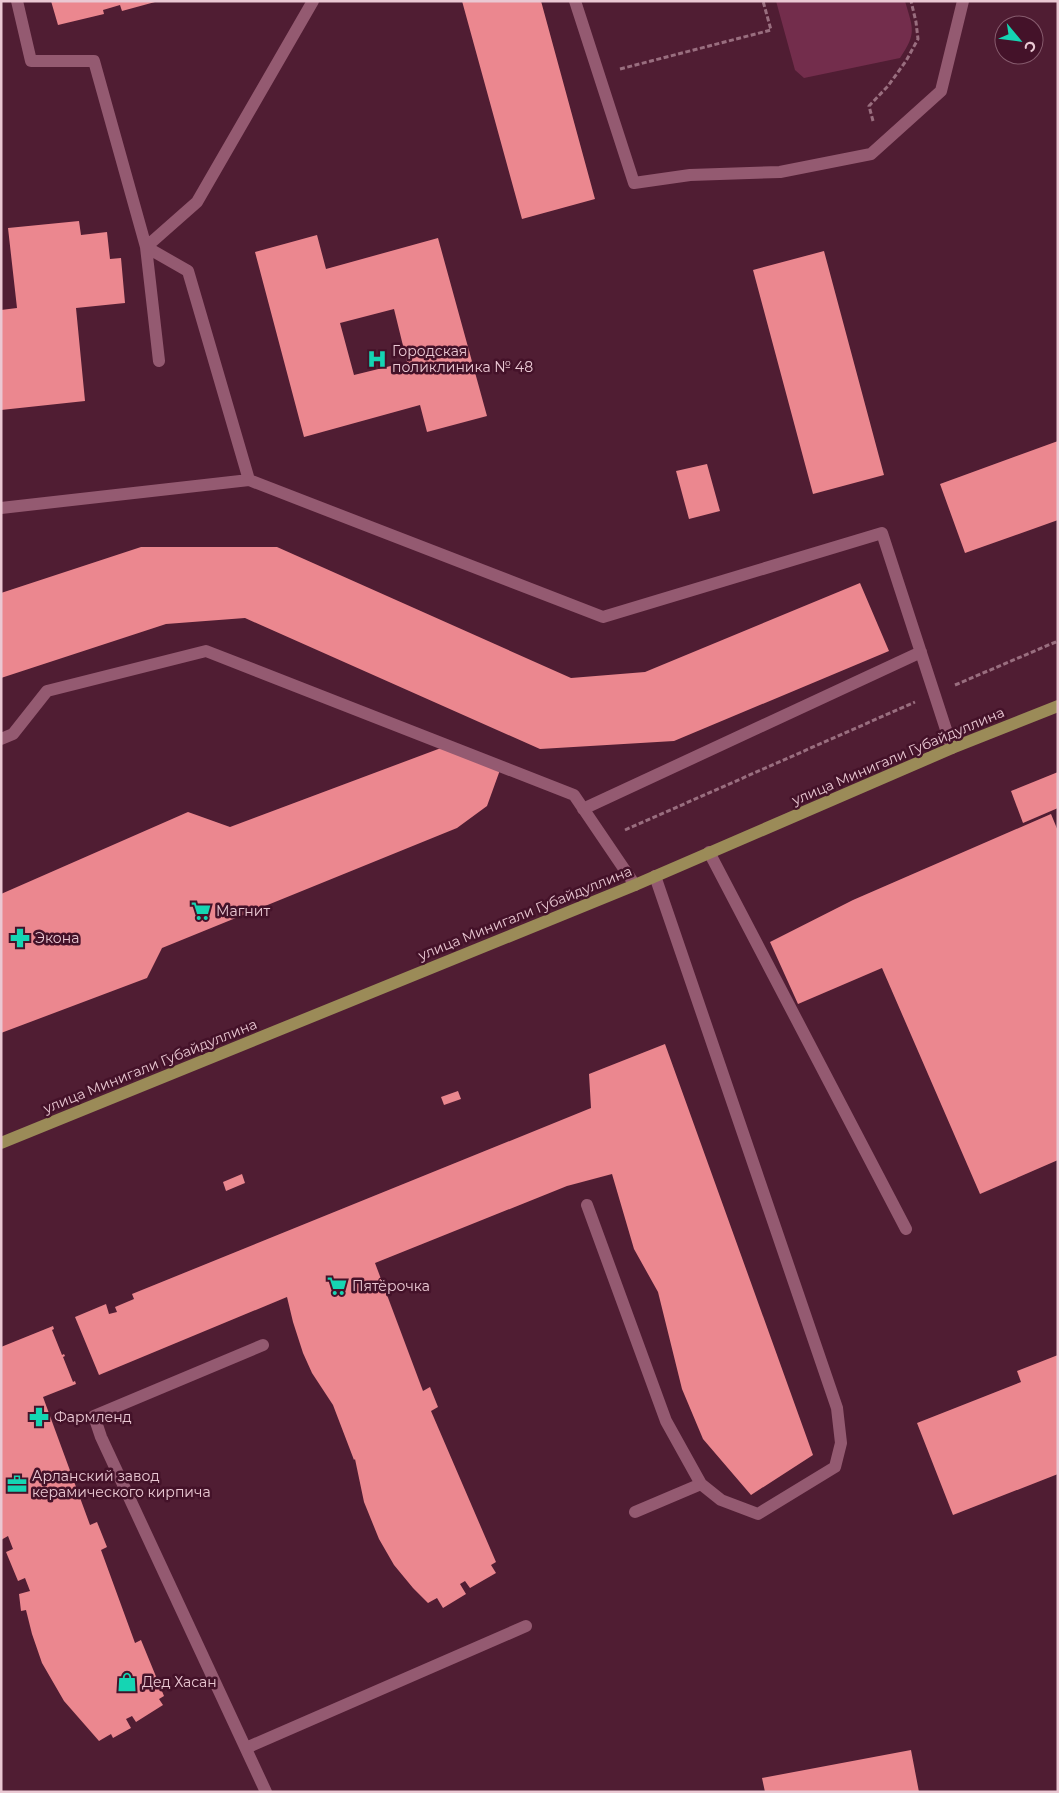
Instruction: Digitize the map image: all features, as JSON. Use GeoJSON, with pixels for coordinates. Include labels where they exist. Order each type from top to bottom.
{"type":"FeatureCollection","features":[{"type":"Feature","properties":{"kind":"main road","name":"улица Минигали Губайдуллина"},"geometry":{"type":"LineString","coordinates":[[1,1143],[635,884],[952,748],[1058,706]]}},
{"type":"Feature","properties":{"kind":"lane"},"geometry":{"type":"LineString","coordinates":[[17,1],[31,61],[94,61],[146,247],[159,361]]}},
{"type":"Feature","properties":{"kind":"lane"},"geometry":{"type":"LineString","coordinates":[[146,247],[197,202],[313,1]]}},
{"type":"Feature","properties":{"kind":"lane"},"geometry":{"type":"LineString","coordinates":[[575,1],[634,183],[690,175],[780,172],[871,154],[941,91],[963,1]]}},
{"type":"Feature","properties":{"kind":"lane"},"geometry":{"type":"LineString","coordinates":[[146,247],[188,271],[249,480]]}},
{"type":"Feature","properties":{"kind":"lane"},"geometry":{"type":"LineString","coordinates":[[1,508],[249,480],[603,617],[882,533],[952,748]]}},
{"type":"Feature","properties":{"kind":"lane"},"geometry":{"type":"LineString","coordinates":[[1,740],[13,734],[47,692],[206,651],[574,795],[635,884]]}},
{"type":"Feature","properties":{"kind":"lane"},"geometry":{"type":"LineString","coordinates":[[584,809],[921,652]]}},
{"type":"Feature","properties":{"kind":"lane"},"geometry":{"type":"LineString","coordinates":[[709,852],[906,1229]]}},
{"type":"Feature","properties":{"kind":"lane"},"geometry":{"type":"LineString","coordinates":[[587,1205],[666,1421],[701,1484],[721,1500],[758,1514],[835,1467],[842,1443],[837,1408],[654,876]]}},
{"type":"Feature","properties":{"kind":"lane"},"geometry":{"type":"LineString","coordinates":[[263,1345],[94,1416],[101,1437],[266,1792]]}},
{"type":"Feature","properties":{"kind":"lane"},"geometry":{"type":"LineString","coordinates":[[635,1512],[701,1484]]}},
{"type":"Feature","properties":{"kind":"lane"},"geometry":{"type":"LineString","coordinates":[[246,1748],[526,1626]]}},
{"type":"Feature","properties":{"kind":"path"},"geometry":{"type":"LineString","coordinates":[[600,74],[771,30],[763,1]]}},
{"type":"Feature","properties":{"kind":"path"},"geometry":{"type":"LineString","coordinates":[[881,145],[868,106],[888,86],[906,61],[918,39],[916,22],[910,1]]}},
{"type":"Feature","properties":{"kind":"path"},"geometry":{"type":"LineString","coordinates":[[604,839],[1058,641]]}},
{"type":"Feature","properties":{"kind":"shaded area"},"geometry":{"type":"Polygon","coordinates":[[[776,1],[905,1],[911,25],[911,36],[900,58],[804,78],[795,70],[776,1]]]}},
{"type":"Feature","properties":{"kind":"building"},"geometry":{"type":"Polygon","coordinates":[[[51,1],[155,2],[122,11],[120,5],[103,10],[104,14],[58,25],[51,1]]]}},
{"type":"Feature","properties":{"kind":"building"},"geometry":{"type":"Polygon","coordinates":[[[462,1],[541,1],[595,199],[522,219],[462,1]]]}},
{"type":"Feature","properties":{"kind":"building"},"geometry":{"type":"Polygon","coordinates":[[[79,221],[81,235],[107,232],[110,259],[121,258],[125,303],[76,308],[85,401],[1,410],[1,310],[17,308],[8,228],[79,221]]]}},
{"type":"Feature","properties":{"kind":"building"},"geometry":{"type":"Polygon","coordinates":[[[317,235],[326,269],[438,238],[487,416],[427,432],[420,405],[304,437],[255,252],[317,235]],[[394,309],[340,323],[354,375],[407,362],[394,309]]]}},
{"type":"Feature","properties":{"kind":"building"},"geometry":{"type":"Polygon","coordinates":[[[824,251],[884,475],[813,494],[753,270],[824,251]]]}},
{"type":"Feature","properties":{"kind":"building"},"geometry":{"type":"Polygon","coordinates":[[[1058,441],[1058,520],[965,553],[940,484],[1058,441]]]}},
{"type":"Feature","properties":{"kind":"building"},"geometry":{"type":"Polygon","coordinates":[[[707,464],[720,511],[689,519],[676,471],[707,464]]]}},
{"type":"Feature","properties":{"kind":"building"},"geometry":{"type":"Polygon","coordinates":[[[141,547],[277,547],[571,678],[645,672],[860,583],[889,651],[674,741],[540,749],[245,618],[166,624],[1,678],[1,593],[141,547]]]}},
{"type":"Feature","properties":{"kind":"building"},"geometry":{"type":"Polygon","coordinates":[[[441,748],[500,770],[487,806],[457,828],[162,948],[147,978],[1,1033],[1,894],[188,812],[230,827],[441,748]]]}},
{"type":"Feature","properties":{"kind":"building"},"geometry":{"type":"Polygon","coordinates":[[[1058,772],[1058,808],[1023,823],[1011,791],[1058,772]]]}},
{"type":"Feature","properties":{"kind":"building"},"geometry":{"type":"Polygon","coordinates":[[[1051,814],[1058,831],[1058,1160],[980,1194],[882,968],[798,1004],[770,942],[853,900],[1051,814]]]}},
{"type":"Feature","properties":{"kind":"building"},"geometry":{"type":"Polygon","coordinates":[[[665,1044],[813,1455],[751,1495],[703,1439],[682,1389],[658,1292],[634,1249],[612,1174],[567,1186],[375,1263],[423,1391],[430,1387],[438,1407],[431,1411],[496,1562],[491,1565],[496,1573],[470,1588],[465,1581],[460,1584],[466,1594],[443,1608],[437,1598],[428,1603],[413,1588],[394,1565],[379,1539],[364,1502],[355,1459],[333,1405],[312,1373],[303,1353],[287,1297],[99,1375],[75,1317],[106,1304],[109,1314],[117,1312],[115,1307],[134,1299],[132,1294],[591,1108],[589,1074],[665,1044]]]}},
{"type":"Feature","properties":{"kind":"building"},"geometry":{"type":"Polygon","coordinates":[[[458,1091],[461,1099],[444,1105],[441,1097],[458,1091]]]}},
{"type":"Feature","properties":{"kind":"building"},"geometry":{"type":"Polygon","coordinates":[[[242,1174],[245,1183],[226,1191],[223,1182],[242,1174]]]}},
{"type":"Feature","properties":{"kind":"building"},"geometry":{"type":"Polygon","coordinates":[[[53,1326],[54,1329],[52,1330],[62,1355],[64,1354],[65,1356],[63,1357],[73,1382],[75,1381],[76,1384],[43,1397],[90,1525],[97,1522],[107,1547],[101,1550],[135,1643],[141,1640],[164,1696],[159,1699],[163,1705],[136,1722],[132,1716],[126,1719],[131,1728],[113,1738],[111,1734],[99,1741],[64,1701],[42,1663],[26,1610],[21,1611],[19,1594],[30,1591],[25,1578],[18,1581],[6,1552],[13,1549],[8,1536],[1,1540],[1,1347],[53,1326]]]}},
{"type":"Feature","properties":{"kind":"building"},"geometry":{"type":"Polygon","coordinates":[[[1058,1355],[1058,1474],[953,1515],[917,1423],[1021,1382],[1017,1371],[1058,1355]]]}},
{"type":"Feature","properties":{"kind":"building"},"geometry":{"type":"Polygon","coordinates":[[[911,1750],[919,1792],[765,1792],[762,1778],[911,1750]]]}},
{"type":"Feature","properties":{"kind":"place","name":"Городская поликлиника № 48"},"geometry":{"type":"Point","coordinates":[377,359]}},
{"type":"Feature","properties":{"kind":"place","name":"Магнит"},"geometry":{"type":"Point","coordinates":[201,911]}},
{"type":"Feature","properties":{"kind":"place","name":"Экона"},"geometry":{"type":"Point","coordinates":[20,938]}},
{"type":"Feature","properties":{"kind":"place","name":"Пятёрочка"},"geometry":{"type":"Point","coordinates":[337,1286]}},
{"type":"Feature","properties":{"kind":"place","name":"Фармленд"},"geometry":{"type":"Point","coordinates":[39,1417]}},
{"type":"Feature","properties":{"kind":"place","name":"Арланский завод керамического кирпича"},"geometry":{"type":"Point","coordinates":[17,1484]}},
{"type":"Feature","properties":{"kind":"place","name":"Дед Хасан"},"geometry":{"type":"Point","coordinates":[127,1682]}}]}
